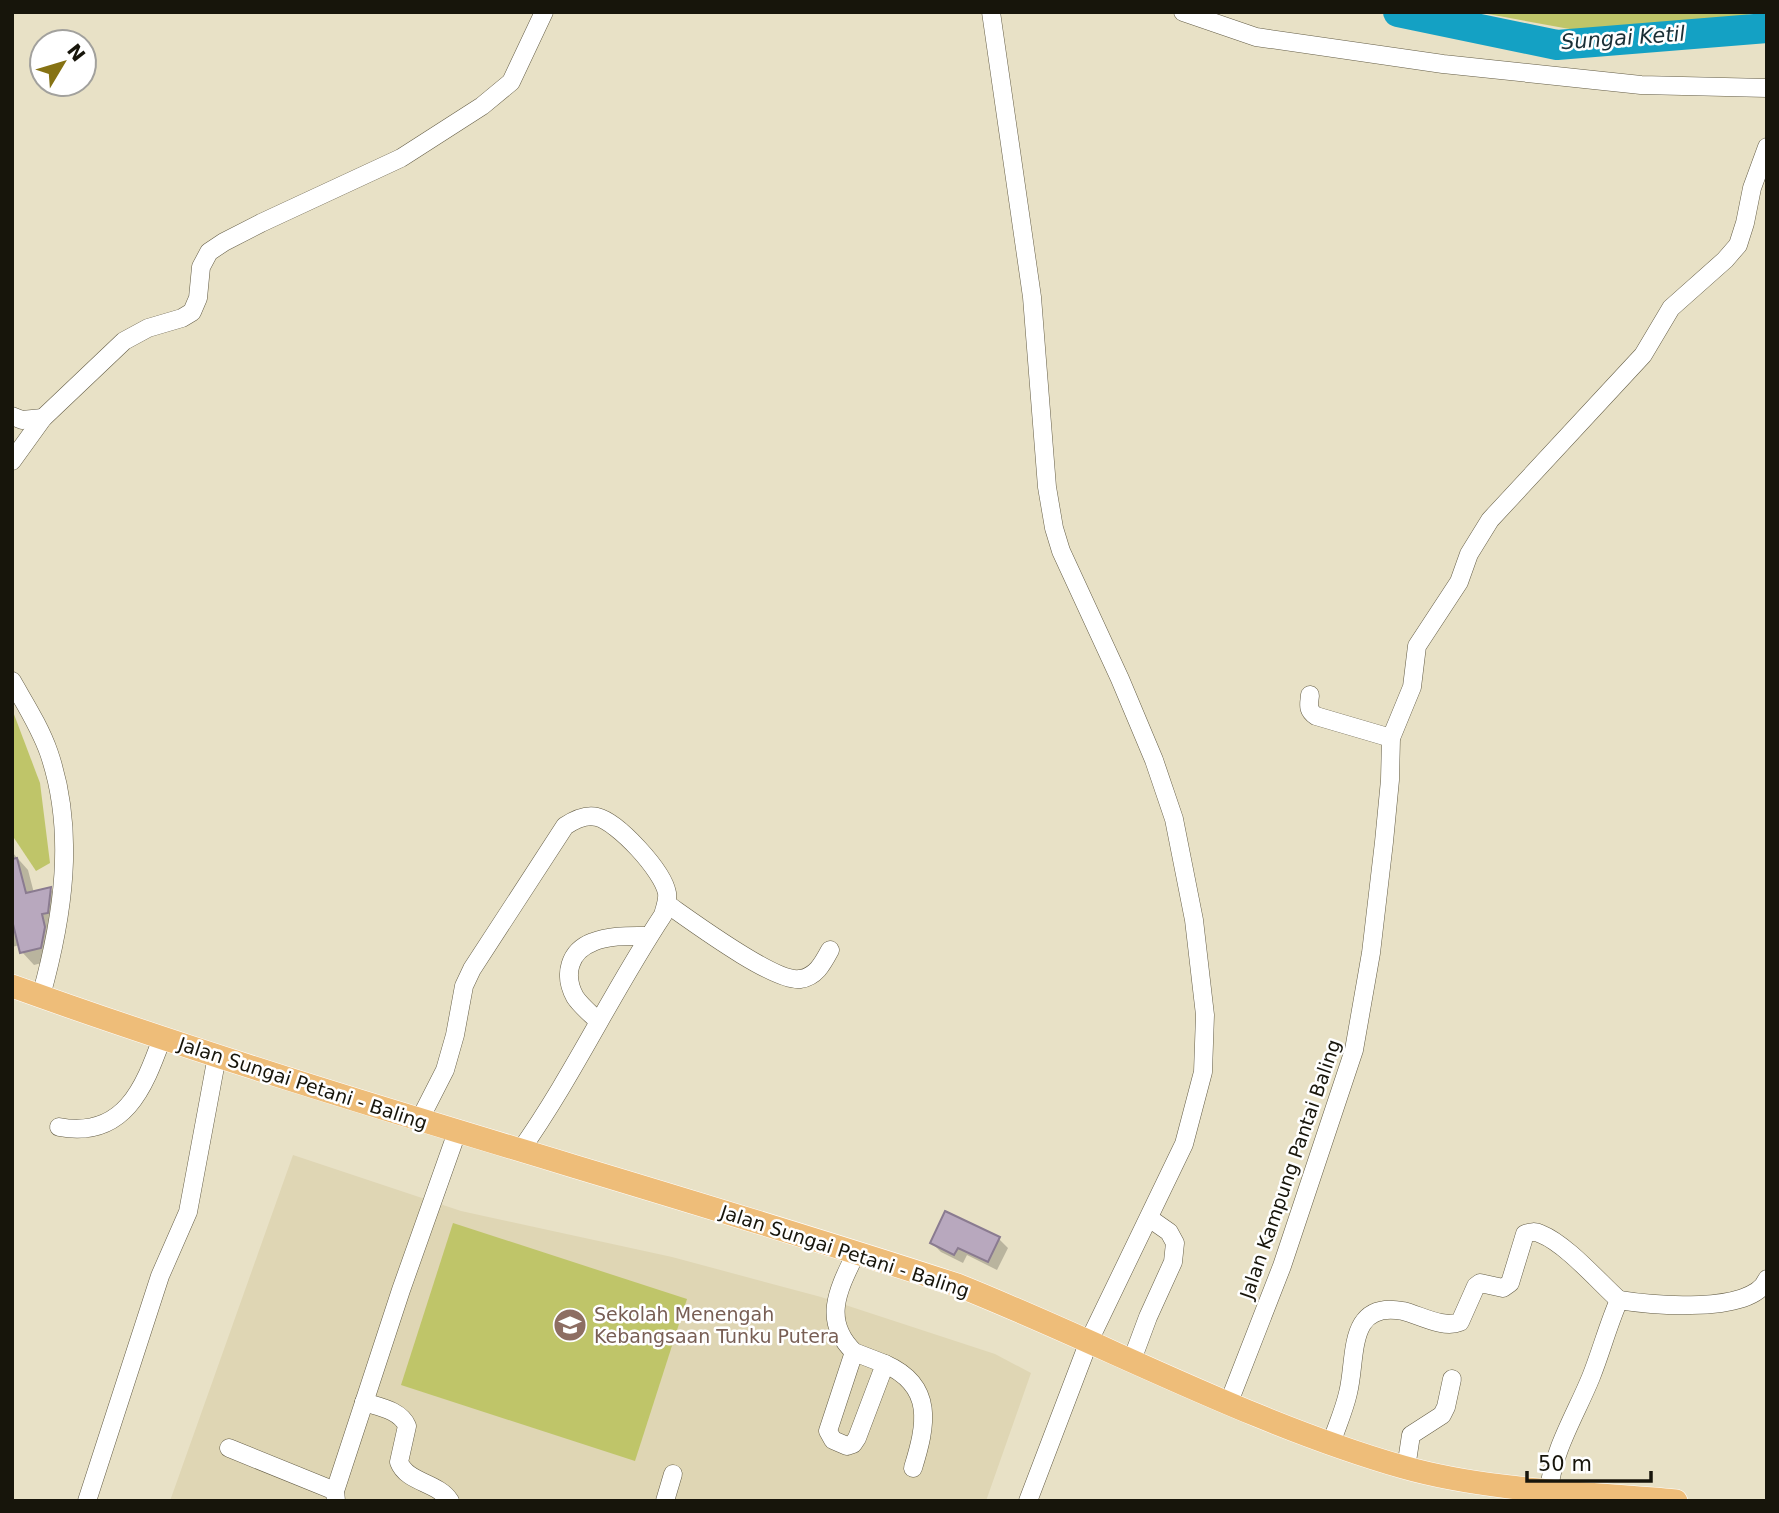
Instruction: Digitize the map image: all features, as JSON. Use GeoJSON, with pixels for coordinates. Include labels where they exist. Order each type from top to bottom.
{"type":"FeatureCollection","features":[{"type":"Feature","properties":{"kind":"main road","name":"Jalan Sungai Petani - Baling"},"geometry":{"type":"LineString","coordinates":[[12,986],[162,1038],[419,1121],[957,1285],[1331,1444],[1406,1468],[1572,1496],[1676,1501]]}},
{"type":"Feature","properties":{"kind":"street"},"geometry":{"type":"LineString","coordinates":[[12,461],[43,418],[124,341],[148,328],[182,318],[192,312],[198,298],[201,267],[204,259],[216,246],[401,158],[455,125],[512,82],[544,12]]}},
{"type":"Feature","properties":{"kind":"street"},"geometry":{"type":"LineString","coordinates":[[991,12],[1032,297],[1047,487],[1054,528],[1066,562],[1134,714],[1174,818],[1202,969],[1205,1044],[1199,1094],[1181,1153],[1089,1341],[1028,1501]]}},
{"type":"Feature","properties":{"kind":"street"},"geometry":{"type":"LineString","coordinates":[[1183,12],[1256,37],[1443,64],[1641,85],[1767,88]]}},
{"type":"Feature","properties":{"kind":"street","name":"Jalan Kampung Pantai Baling"},"geometry":{"type":"LineString","coordinates":[[1229,1402],[1286,1254],[1354,1050],[1371,953],[1390,780],[1391,737],[1412,687],[1418,646],[1459,582],[1480,534],[1643,355],[1671,308],[1726,260],[1738,245],[1752,188],[1767,147]]}},
{"type":"Feature","properties":{"kind":"street"},"geometry":{"type":"LineString","coordinates":[[12,415],[22,420],[43,418]]}},
{"type":"Feature","properties":{"kind":"street"},"geometry":{"type":"LineString","coordinates":[[12,681],[48,751],[63,807],[60,915],[41,996]]}},
{"type":"Feature","properties":{"kind":"street"},"geometry":{"type":"LineString","coordinates":[[1310,695],[1310,712],[1316,716],[1391,737]]}},
{"type":"Feature","properties":{"kind":"street"},"geometry":{"type":"LineString","coordinates":[[419,1121],[445,1070],[455,1035],[462,993],[472,969],[565,826],[588,816],[606,820],[627,837],[659,877],[667,893],[667,904],[549,1110],[520,1151]]}},
{"type":"Feature","properties":{"kind":"street"},"geometry":{"type":"LineString","coordinates":[[667,904],[718,940],[784,977],[797,980],[809,977],[822,965],[830,950]]}},
{"type":"Feature","properties":{"kind":"street"},"geometry":{"type":"LineString","coordinates":[[598,1021],[574,995],[568,974],[571,962],[584,946],[595,941],[648,936]]}},
{"type":"Feature","properties":{"kind":"street"},"geometry":{"type":"LineString","coordinates":[[60,1127],[80,1130],[95,1128],[123,1111],[141,1091],[162,1038]]}},
{"type":"Feature","properties":{"kind":"street"},"geometry":{"type":"LineString","coordinates":[[88,1501],[160,1276],[188,1212],[218,1056]]}},
{"type":"Feature","properties":{"kind":"street"},"geometry":{"type":"LineString","coordinates":[[229,1448],[336,1496],[363,1402],[457,1132]]}},
{"type":"Feature","properties":{"kind":"street"},"geometry":{"type":"LineString","coordinates":[[1132,1360],[1173,1262],[1175,1243],[1169,1232],[1149,1218]]}},
{"type":"Feature","properties":{"kind":"street"},"geometry":{"type":"LineString","coordinates":[[1331,1444],[1349,1393],[1357,1332],[1363,1322],[1385,1308],[1457,1324],[1476,1286],[1480,1283],[1503,1288],[1510,1283],[1525,1234],[1534,1231],[1549,1239],[1619,1300],[1679,1305],[1725,1302],[1752,1294],[1760,1289],[1767,1279]]}},
{"type":"Feature","properties":{"kind":"street"},"geometry":{"type":"LineString","coordinates":[[856,1253],[843,1280],[835,1319],[840,1337],[854,1352],[895,1368],[920,1396],[924,1406],[923,1433],[913,1468]]}},
{"type":"Feature","properties":{"kind":"street"},"geometry":{"type":"LineString","coordinates":[[1549,1490],[1559,1450],[1599,1357],[1619,1300]]}},
{"type":"Feature","properties":{"kind":"street"},"geometry":{"type":"LineString","coordinates":[[854,1352],[828,1431],[829,1436],[840,1444],[847,1446],[857,1438],[885,1364]]}},
{"type":"Feature","properties":{"kind":"street"},"geometry":{"type":"LineString","coordinates":[[1406,1468],[1411,1435],[1442,1415],[1452,1379]]}},
{"type":"Feature","properties":{"kind":"street"},"geometry":{"type":"LineString","coordinates":[[363,1402],[396,1413],[406,1421],[399,1462],[401,1468],[440,1490],[450,1501]]}},
{"type":"Feature","properties":{"kind":"street"},"geometry":{"type":"LineString","coordinates":[[666,1501],[673,1474]]}},
{"type":"Feature","properties":{"kind":"shaded area","name":"Sekolah Menengah Kebangsaan Tunku Putera"},"geometry":{"type":"Polygon","coordinates":[[[293,1155],[461,1211],[672,1257],[821,1297],[995,1354],[1031,1373],[986,1501],[170,1501],[293,1155]]]}},
{"type":"Feature","properties":{"kind":"green space"},"geometry":{"type":"Polygon","coordinates":[[[1477,12],[1758,12],[1739,17],[1575,30],[1477,12]]]}},
{"type":"Feature","properties":{"kind":"green space"},"geometry":{"type":"Polygon","coordinates":[[[12,709],[40,783],[50,863],[36,871],[12,835],[12,709]]]}},
{"type":"Feature","properties":{"kind":"green space"},"geometry":{"type":"Polygon","coordinates":[[[453,1223],[687,1299],[635,1461],[401,1385],[453,1223]]]}},
{"type":"Feature","properties":{"kind":"building"},"geometry":{"type":"Polygon","coordinates":[[[17,858],[26,893],[51,887],[48,913],[42,914],[45,927],[41,948],[20,953],[12,920],[12,859],[17,858]]]}},
{"type":"Feature","properties":{"kind":"building"},"geometry":{"type":"Polygon","coordinates":[[[945,1211],[1000,1237],[988,1262],[958,1248],[954,1255],[930,1243],[945,1211]]]}},
{"type":"Feature","properties":{"kind":"waterway","name":"Sungai Ketil"},"geometry":{"type":"LineString","coordinates":[[1398,12],[1557,45],[1767,28]]}},
{"type":"Feature","properties":{"kind":"place","name":"Sekolah Menengah Kebangsaan Tunku Putera"},"geometry":{"type":"Point","coordinates":[570,1325]}}]}
